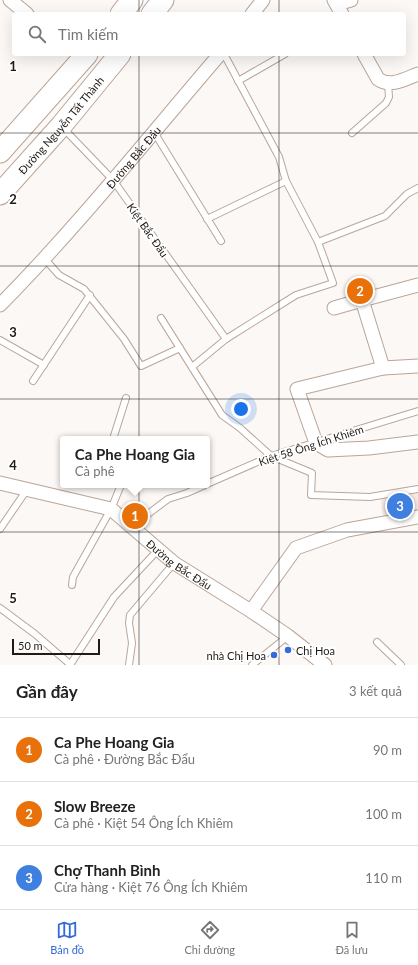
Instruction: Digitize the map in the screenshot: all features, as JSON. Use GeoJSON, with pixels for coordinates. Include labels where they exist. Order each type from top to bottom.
{"type":"FeatureCollection","features":[{"type":"Feature","properties":{"kind":"main road"},"geometry":{"type":"LineString","coordinates":[[123,12],[132,0]]}},
{"type":"Feature","properties":{"kind":"main road"},"geometry":{"type":"LineString","coordinates":[[154,12],[163,0]]}},
{"type":"Feature","properties":{"kind":"main road"},"geometry":{"type":"LineString","coordinates":[[0,152],[85,56]]}},
{"type":"Feature","properties":{"kind":"main road","name":"Đường Nguyễn Tất Thành"},"geometry":{"type":"LineString","coordinates":[[0,194],[61,126],[118,56]]}},
{"type":"Feature","properties":{"kind":"street"},"geometry":{"type":"LineString","coordinates":[[10,0],[25,12]]}},
{"type":"Feature","properties":{"kind":"street"},"geometry":{"type":"LineString","coordinates":[[254,12],[263,0]]}},
{"type":"Feature","properties":{"kind":"street"},"geometry":{"type":"LineString","coordinates":[[338,6],[351,0]]}},
{"type":"Feature","properties":{"kind":"street","name":"Đường Bắc Đẩu"},"geometry":{"type":"LineString","coordinates":[[0,305],[113,180],[218,56]]}},
{"type":"Feature","properties":{"kind":"street"},"geometry":{"type":"LineString","coordinates":[[365,56],[378,79],[388,83],[418,74]]}},
{"type":"Feature","properties":{"kind":"street"},"geometry":{"type":"LineString","coordinates":[[334,308],[418,285]]}},
{"type":"Feature","properties":{"kind":"street"},"geometry":{"type":"LineString","coordinates":[[362,300],[382,368]]}},
{"type":"Feature","properties":{"kind":"street"},"geometry":{"type":"LineString","coordinates":[[418,366],[382,368],[297,389],[316,443],[328,450],[369,448],[418,442]]}},
{"type":"Feature","properties":{"kind":"street","name":"Đường Bắc Đẩu"},"geometry":{"type":"LineString","coordinates":[[0,483],[26,491],[111,509],[132,526],[157,551],[288,636],[325,665]]}},
{"type":"Feature","properties":{"kind":"street"},"geometry":{"type":"LineString","coordinates":[[251,611],[296,548],[347,530],[418,517]]}},
{"type":"Feature","properties":{"kind":"lane"},"geometry":{"type":"LineString","coordinates":[[192,367],[226,339],[300,293],[333,283],[318,242],[286,181],[279,158],[225,56]]}},
{"type":"Feature","properties":{"kind":"lane"},"geometry":{"type":"LineString","coordinates":[[238,81],[281,56]]}},
{"type":"Feature","properties":{"kind":"lane"},"geometry":{"type":"LineString","coordinates":[[352,133],[386,103],[389,97],[388,83]]}},
{"type":"Feature","properties":{"kind":"lane","name":"Kiệt Bắc Đẩu"},"geometry":{"type":"LineString","coordinates":[[61,126],[113,180],[226,339]]}},
{"type":"Feature","properties":{"kind":"lane"},"geometry":{"type":"LineString","coordinates":[[154,132],[221,241]]}},
{"type":"Feature","properties":{"kind":"lane"},"geometry":{"type":"LineString","coordinates":[[207,219],[286,181]]}},
{"type":"Feature","properties":{"kind":"lane"},"geometry":{"type":"LineString","coordinates":[[318,242],[385,216],[406,194],[418,188]]}},
{"type":"Feature","properties":{"kind":"lane"},"geometry":{"type":"LineString","coordinates":[[44,258],[59,275],[84,289],[90,295],[124,339],[141,366],[180,348]]}},
{"type":"Feature","properties":{"kind":"lane"},"geometry":{"type":"LineString","coordinates":[[33,382],[90,295]]}},
{"type":"Feature","properties":{"kind":"lane"},"geometry":{"type":"LineString","coordinates":[[161,318],[222,415],[240,428],[271,456],[312,473],[311,495],[370,497],[418,489]]}},
{"type":"Feature","properties":{"kind":"lane"},"geometry":{"type":"LineString","coordinates":[[0,340],[44,365]]}},
{"type":"Feature","properties":{"kind":"lane"},"geometry":{"type":"LineString","coordinates":[[114,436],[126,398]]}},
{"type":"Feature","properties":{"kind":"lane","name":"Kiệt 58 Ông Ích Khiêm"},"geometry":{"type":"LineString","coordinates":[[210,483],[271,456],[418,411]]}},
{"type":"Feature","properties":{"kind":"lane"},"geometry":{"type":"LineString","coordinates":[[72,585],[73,577],[79,564],[111,509],[120,488]]}},
{"type":"Feature","properties":{"kind":"lane","name":"Kiệt 58 Ông Ích Khiêm"},"geometry":{"type":"LineString","coordinates":[[132,526],[168,499],[199,488]]}},
{"type":"Feature","properties":{"kind":"lane"},"geometry":{"type":"LineString","coordinates":[[0,529],[26,491]]}},
{"type":"Feature","properties":{"kind":"lane"},"geometry":{"type":"LineString","coordinates":[[0,608],[35,634],[70,665],[114,596],[157,551]]}},
{"type":"Feature","properties":{"kind":"lane"},"geometry":{"type":"LineString","coordinates":[[129,665],[132,643],[129,622],[130,615],[174,563]]}},
{"type":"Feature","properties":{"kind":"lane"},"geometry":{"type":"LineString","coordinates":[[252,665],[288,636]]}},
{"type":"Feature","properties":{"kind":"lane"},"geometry":{"type":"LineString","coordinates":[[377,642],[402,665]]}},
{"type":"Feature","properties":{"kind":"shaded area"},"geometry":{"type":"Polygon","coordinates":[[[418,490],[418,513],[384,520],[380,498],[418,490]]]}},
{"type":"Feature","properties":{"kind":"place","name":"Slow Breeze"},"geometry":{"type":"Point","coordinates":[360,291]}},
{"type":"Feature","properties":{"kind":"place","name":"Chợ Thanh Bình"},"geometry":{"type":"Point","coordinates":[400,506]}},
{"type":"Feature","properties":{"kind":"place","name":"Ca Phe Hoang Gia"},"geometry":{"type":"Point","coordinates":[135,516]}},
{"type":"Feature","properties":{"kind":"place","name":"Chị Hoa"},"geometry":{"type":"Point","coordinates":[288,650]}},
{"type":"Feature","properties":{"kind":"place","name":"nhà Chị Hoa"},"geometry":{"type":"Point","coordinates":[274,655]}}]}
